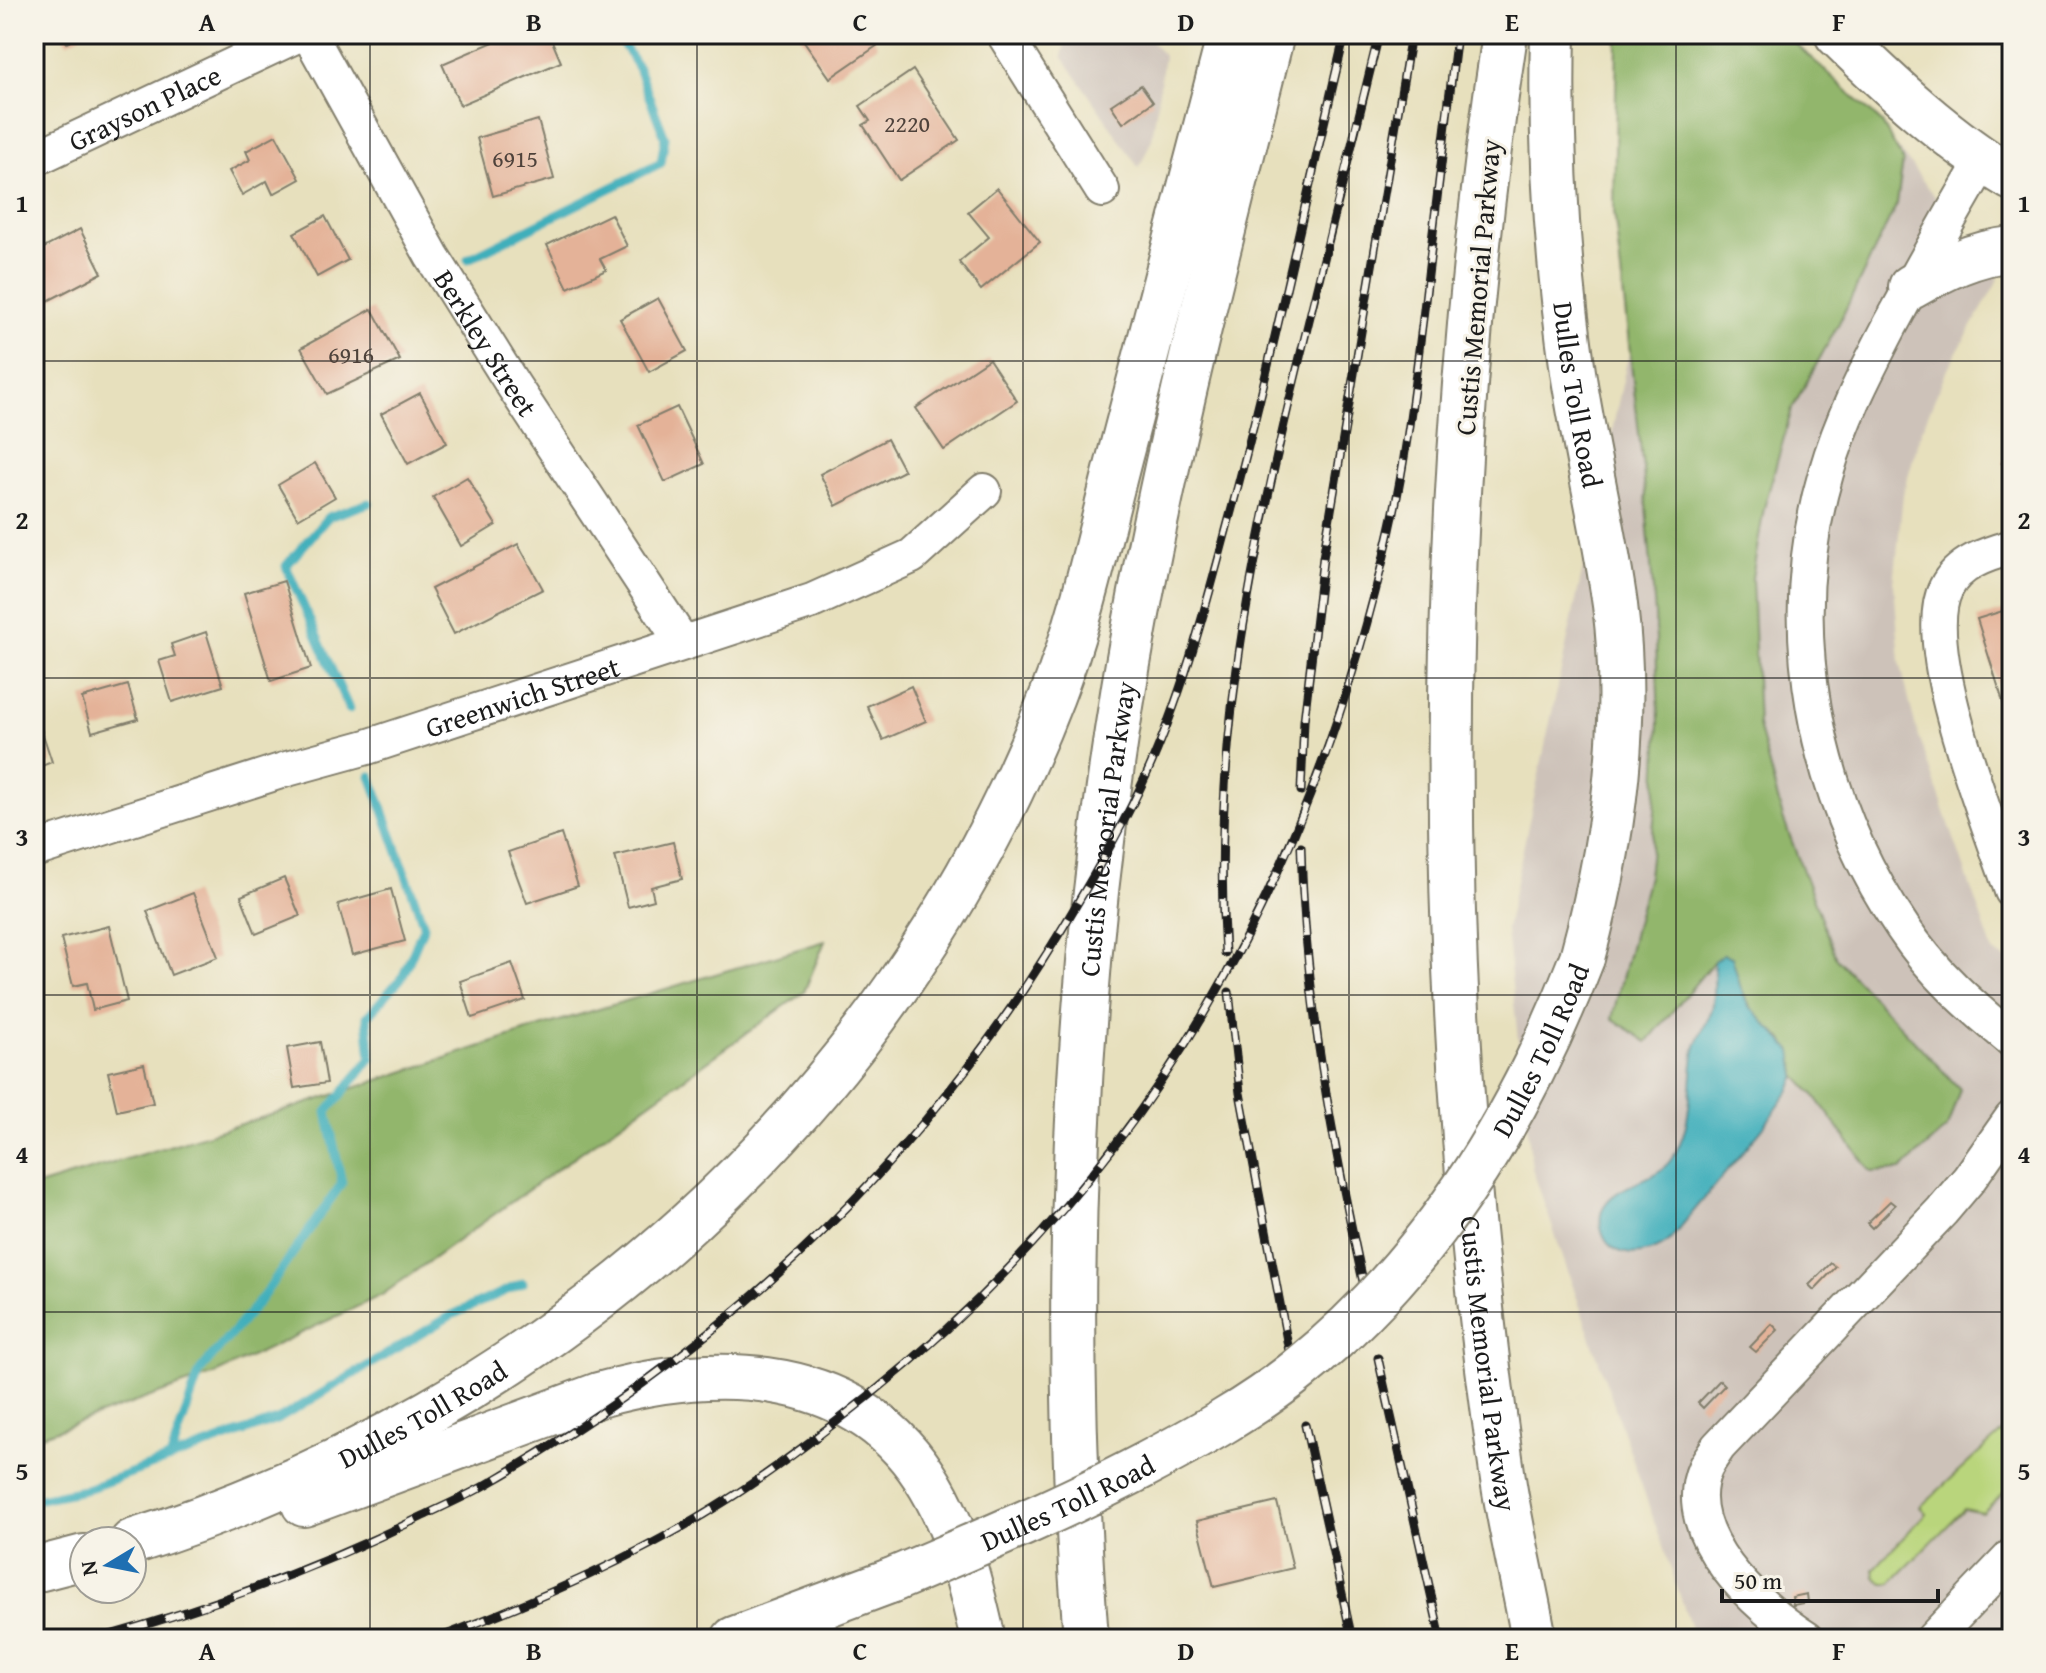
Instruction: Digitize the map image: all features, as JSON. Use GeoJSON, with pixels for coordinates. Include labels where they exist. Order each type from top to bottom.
{"type":"FeatureCollection","features":[{"type":"Feature","properties":{"kind":"main road","name":"Dulles Toll Road"},"geometry":{"type":"LineString","coordinates":[[148,1536],[283,1486],[392,1434],[487,1378],[573,1316],[659,1250],[739,1178],[810,1099],[905,979],[987,842],[1033,744],[1071,643],[1230,34]]}},
{"type":"Feature","properties":{"kind":"main road","name":"Custis Memorial Parkway"},"geometry":{"type":"LineString","coordinates":[[1086,1639],[1073,1406],[1072,1270],[1076,1118],[1086,980],[1102,835],[1124,687],[1173,435],[1272,34]]}},
{"type":"Feature","properties":{"kind":"main road","name":"Custis Memorial Parkway"},"geometry":{"type":"LineString","coordinates":[[1505,34],[1486,172],[1463,421],[1452,781],[1455,932],[1471,1202],[1503,1475],[1534,1639]]}},
{"type":"Feature","properties":{"kind":"main road","name":"Dulles Toll Road"},"geometry":{"type":"LineString","coordinates":[[734,1639],[890,1581],[1071,1501],[1172,1451],[1257,1401],[1328,1345],[1397,1275],[1463,1195],[1520,1098],[1582,958],[1600,892],[1613,812],[1620,676],[1609,571],[1567,324],[1554,167],[1553,34]]}},
{"type":"Feature","properties":{"kind":"main road"},"geometry":{"type":"LineString","coordinates":[[1837,34],[1872,69],[1998,169]]}},
{"type":"Feature","properties":{"kind":"main road"},"geometry":{"type":"LineString","coordinates":[[1911,287],[1957,262],[2012,249]]}},
{"type":"Feature","properties":{"kind":"main road"},"geometry":{"type":"LineString","coordinates":[[1471,1202],[1510,1348],[1534,1531],[1556,1639]]}},
{"type":"Feature","properties":{"kind":"main road"},"geometry":{"type":"LineString","coordinates":[[148,1550],[212,1538],[599,1395],[662,1380],[755,1377],[804,1386],[849,1406],[873,1422],[914,1462],[930,1484],[955,1538],[983,1639]]}},
{"type":"Feature","properties":{"kind":"main road"},"geometry":{"type":"LineString","coordinates":[[34,1570],[68,1563]]}},
{"type":"Feature","properties":{"kind":"street","name":"Grayson Place"},"geometry":{"type":"LineString","coordinates":[[34,159],[299,34]]}},
{"type":"Feature","properties":{"kind":"street","name":"Berkley Street"},"geometry":{"type":"LineString","coordinates":[[309,34],[432,256],[682,642]]}},
{"type":"Feature","properties":{"kind":"street"},"geometry":{"type":"LineString","coordinates":[[1004,34],[1102,190]]}},
{"type":"Feature","properties":{"kind":"street"},"geometry":{"type":"LineString","coordinates":[[1998,169],[1911,287],[1853,397],[1822,487],[1811,533],[1805,591],[1806,657],[1816,727],[1834,788],[1881,894],[1904,930],[1936,970],[1976,1011],[2012,1040]]}},
{"type":"Feature","properties":{"kind":"street","name":"Greenwich Street"},"geometry":{"type":"LineString","coordinates":[[34,850],[287,769],[367,747],[812,601],[912,556],[984,491]]}},
{"type":"Feature","properties":{"kind":"street"},"geometry":{"type":"LineString","coordinates":[[2012,547],[1970,563],[1957,573],[1946,587],[1940,605],[1938,629],[1955,720],[2012,891]]}},
{"type":"Feature","properties":{"kind":"street"},"geometry":{"type":"LineString","coordinates":[[1807,1639],[1757,1602],[1728,1568],[1709,1539],[1702,1520],[1700,1495],[1704,1470],[1718,1447],[1942,1211],[2012,1118]]}},
{"type":"Feature","properties":{"kind":"street"},"geometry":{"type":"LineString","coordinates":[[1933,1639],[2012,1556]]}},
{"type":"Feature","properties":{"kind":"shaded area"},"geometry":{"type":"Polygon","coordinates":[[[1067,34],[1145,34],[1164,56],[1152,139],[1139,168],[1062,56],[1067,34]]]}},
{"type":"Feature","properties":{"kind":"shaded area"},"geometry":{"type":"Polygon","coordinates":[[[1878,123],[1999,279],[1946,372],[1921,431],[1903,494],[1894,584],[1900,662],[1915,725],[1993,952],[2012,963],[2012,1639],[1695,1639],[1532,1168],[1506,929],[1633,333],[1878,123]]]}},
{"type":"Feature","properties":{"kind":"green space"},"geometry":{"type":"Polygon","coordinates":[[[1617,34],[1785,34],[1882,123],[1903,161],[1897,204],[1838,325],[1792,409],[1764,508],[1752,578],[1758,725],[1783,818],[1836,958],[1960,1089],[1947,1128],[1901,1170],[1871,1172],[1815,1096],[1796,1076],[1795,1064],[1783,1039],[1756,1016],[1741,989],[1714,961],[1647,1042],[1612,1018],[1648,876],[1659,722],[1655,614],[1643,469],[1614,211],[1617,34]]]}},
{"type":"Feature","properties":{"kind":"green space"},"geometry":{"type":"Polygon","coordinates":[[[825,941],[804,992],[382,1295],[215,1374],[34,1438],[34,1187],[287,1110],[549,1024],[825,941]]]}},
{"type":"Feature","properties":{"kind":"green space"},"geometry":{"type":"Polygon","coordinates":[[[2012,1423],[2012,1485],[1983,1513],[1964,1509],[1891,1583],[1883,1583],[1875,1577],[1874,1569],[1926,1513],[1920,1507],[2012,1423]]]}},
{"type":"Feature","properties":{"kind":"water"},"geometry":{"type":"Polygon","coordinates":[[[1723,954],[1732,957],[1749,1006],[1792,1051],[1796,1076],[1790,1090],[1762,1129],[1669,1241],[1650,1251],[1620,1252],[1605,1239],[1601,1226],[1602,1210],[1615,1194],[1663,1168],[1677,1149],[1689,1110],[1695,1049],[1713,1003],[1714,961],[1723,954]]]}},
{"type":"Feature","properties":{"kind":"building"},"geometry":{"type":"Polygon","coordinates":[[[62,34],[84,34],[67,43],[62,34]]]}},
{"type":"Feature","properties":{"kind":"building"},"geometry":{"type":"Polygon","coordinates":[[[512,34],[549,34],[561,62],[460,105],[442,64],[512,34]]]}},
{"type":"Feature","properties":{"kind":"building"},"geometry":{"type":"Polygon","coordinates":[[[799,34],[871,34],[878,45],[830,78],[799,34]]]}},
{"type":"Feature","properties":{"kind":"building"},"geometry":{"type":"Polygon","coordinates":[[[913,70],[959,140],[899,180],[863,125],[870,121],[860,106],[913,70]]]}},
{"type":"Feature","properties":{"kind":"building"},"geometry":{"type":"Polygon","coordinates":[[[1141,85],[1153,102],[1123,123],[1111,105],[1141,85]]]}},
{"type":"Feature","properties":{"kind":"building"},"geometry":{"type":"Polygon","coordinates":[[[538,120],[554,179],[493,196],[477,138],[538,120]]]}},
{"type":"Feature","properties":{"kind":"building"},"geometry":{"type":"Polygon","coordinates":[[[276,135],[300,179],[273,194],[267,181],[242,195],[229,171],[250,160],[246,151],[276,135]]]}},
{"type":"Feature","properties":{"kind":"building"},"geometry":{"type":"Polygon","coordinates":[[[997,188],[1040,242],[981,290],[959,262],[989,237],[968,212],[997,188]]]}},
{"type":"Feature","properties":{"kind":"building"},"geometry":{"type":"Polygon","coordinates":[[[611,214],[627,246],[600,259],[606,270],[568,288],[547,245],[611,214]]]}},
{"type":"Feature","properties":{"kind":"building"},"geometry":{"type":"Polygon","coordinates":[[[325,216],[348,260],[317,277],[294,233],[325,216]]]}},
{"type":"Feature","properties":{"kind":"building"},"geometry":{"type":"Polygon","coordinates":[[[80,229],[102,273],[34,308],[34,253],[80,229]]]}},
{"type":"Feature","properties":{"kind":"building"},"geometry":{"type":"Polygon","coordinates":[[[658,298],[687,351],[649,372],[620,319],[658,298]]]}},
{"type":"Feature","properties":{"kind":"building"},"geometry":{"type":"Polygon","coordinates":[[[372,309],[400,360],[327,394],[301,348],[372,309]]]}},
{"type":"Feature","properties":{"kind":"building"},"geometry":{"type":"Polygon","coordinates":[[[989,359],[1017,401],[944,450],[916,408],[989,359]]]}},
{"type":"Feature","properties":{"kind":"building"},"geometry":{"type":"Polygon","coordinates":[[[420,393],[447,443],[408,464],[381,414],[420,393]]]}},
{"type":"Feature","properties":{"kind":"building"},"geometry":{"type":"Polygon","coordinates":[[[677,407],[704,464],[665,482],[638,425],[677,407]]]}},
{"type":"Feature","properties":{"kind":"building"},"geometry":{"type":"Polygon","coordinates":[[[887,439],[904,471],[836,506],[820,474],[887,439]]]}},
{"type":"Feature","properties":{"kind":"building"},"geometry":{"type":"Polygon","coordinates":[[[2012,449],[2012,470],[2002,463],[2012,449]]]}},
{"type":"Feature","properties":{"kind":"building"},"geometry":{"type":"Polygon","coordinates":[[[315,463],[335,497],[298,519],[278,485],[315,463]]]}},
{"type":"Feature","properties":{"kind":"building"},"geometry":{"type":"Polygon","coordinates":[[[467,477],[496,525],[461,546],[433,497],[467,477]]]}},
{"type":"Feature","properties":{"kind":"building"},"geometry":{"type":"Polygon","coordinates":[[[518,544],[543,589],[454,634],[431,589],[518,544]]]}},
{"type":"Feature","properties":{"kind":"building"},"geometry":{"type":"Polygon","coordinates":[[[284,581],[311,668],[271,681],[244,593],[284,581]]]}},
{"type":"Feature","properties":{"kind":"building"},"geometry":{"type":"Polygon","coordinates":[[[2012,608],[2012,727],[2011,727],[1977,619],[2012,608]]]}},
{"type":"Feature","properties":{"kind":"building"},"geometry":{"type":"Polygon","coordinates":[[[206,632],[223,686],[172,702],[159,661],[175,656],[171,644],[206,632]]]}},
{"type":"Feature","properties":{"kind":"building"},"geometry":{"type":"Polygon","coordinates":[[[128,685],[138,719],[92,732],[82,698],[128,685]]]}},
{"type":"Feature","properties":{"kind":"building"},"geometry":{"type":"Polygon","coordinates":[[[911,686],[926,721],[883,740],[867,706],[911,686]]]}},
{"type":"Feature","properties":{"kind":"building"},"geometry":{"type":"Polygon","coordinates":[[[34,707],[52,762],[34,769],[34,707]]]}},
{"type":"Feature","properties":{"kind":"building"},"geometry":{"type":"Polygon","coordinates":[[[561,834],[578,886],[527,903],[508,852],[561,834]]]}},
{"type":"Feature","properties":{"kind":"building"},"geometry":{"type":"Polygon","coordinates":[[[673,842],[682,879],[651,887],[654,900],[628,907],[615,856],[673,842]]]}},
{"type":"Feature","properties":{"kind":"building"},"geometry":{"type":"Polygon","coordinates":[[[284,878],[300,916],[256,934],[241,896],[284,878]]]}},
{"type":"Feature","properties":{"kind":"building"},"geometry":{"type":"Polygon","coordinates":[[[391,889],[405,941],[352,955],[338,904],[391,889]]]}},
{"type":"Feature","properties":{"kind":"building"},"geometry":{"type":"Polygon","coordinates":[[[193,893],[218,957],[171,975],[147,911],[193,893]]]}},
{"type":"Feature","properties":{"kind":"building"},"geometry":{"type":"Polygon","coordinates":[[[109,926],[127,1001],[93,1010],[87,983],[73,986],[61,938],[109,926]]]}},
{"type":"Feature","properties":{"kind":"building"},"geometry":{"type":"Polygon","coordinates":[[[512,963],[525,1000],[472,1018],[460,981],[512,963]]]}},
{"type":"Feature","properties":{"kind":"building"},"geometry":{"type":"Polygon","coordinates":[[[320,1042],[327,1083],[294,1088],[287,1048],[320,1042]]]}},
{"type":"Feature","properties":{"kind":"building"},"geometry":{"type":"Polygon","coordinates":[[[144,1064],[153,1103],[117,1111],[108,1072],[144,1064]]]}},
{"type":"Feature","properties":{"kind":"building"},"geometry":{"type":"Polygon","coordinates":[[[1890,1201],[1895,1205],[1872,1228],[1867,1223],[1890,1201]]]}},
{"type":"Feature","properties":{"kind":"building"},"geometry":{"type":"Polygon","coordinates":[[[1831,1263],[1836,1267],[1814,1290],[1809,1285],[1831,1263]]]}},
{"type":"Feature","properties":{"kind":"building"},"geometry":{"type":"Polygon","coordinates":[[[1772,1324],[1778,1330],[1756,1352],[1750,1347],[1772,1324]]]}},
{"type":"Feature","properties":{"kind":"building"},"geometry":{"type":"Polygon","coordinates":[[[1720,1380],[1725,1385],[1703,1408],[1698,1403],[1720,1380]]]}},
{"type":"Feature","properties":{"kind":"building"},"geometry":{"type":"Polygon","coordinates":[[[1277,1502],[1293,1568],[1214,1587],[1197,1521],[1277,1502]]]}},
{"type":"Feature","properties":{"kind":"building"},"geometry":{"type":"Polygon","coordinates":[[[1807,1594],[1808,1602],[1793,1605],[1792,1597],[1807,1594]]]}},
{"type":"Feature","properties":{"kind":"waterway"},"geometry":{"type":"LineString","coordinates":[[468,259],[661,163],[665,138],[638,68],[617,34]]}},
{"type":"Feature","properties":{"kind":"waterway"},"geometry":{"type":"LineString","coordinates":[[349,709],[286,566],[328,517],[369,503]]}},
{"type":"Feature","properties":{"kind":"waterway"},"geometry":{"type":"LineString","coordinates":[[170,1459],[200,1371],[261,1299],[342,1183],[327,1112],[371,1058],[367,1017],[403,976],[424,926],[371,776]]}},
{"type":"Feature","properties":{"kind":"waterway"},"geometry":{"type":"LineString","coordinates":[[34,1500],[84,1490],[279,1419],[452,1315],[523,1283]]}},
{"type":"Feature","properties":{"kind":"railway"},"geometry":{"type":"LineString","coordinates":[[96,1639],[222,1600],[343,1553],[491,1482],[582,1425],[668,1365],[749,1299],[825,1229],[897,1154],[963,1073],[1025,988],[1081,897],[1128,814],[1164,733],[1185,674],[1244,462],[1345,34]]}},
{"type":"Feature","properties":{"kind":"railway"},"geometry":{"type":"LineString","coordinates":[[1225,953],[1222,877],[1224,802],[1239,652],[1251,578],[1282,431],[1379,34]]}},
{"type":"Feature","properties":{"kind":"railway"},"geometry":{"type":"LineString","coordinates":[[1301,791],[1304,721],[1323,558],[1411,34]]}},
{"type":"Feature","properties":{"kind":"railway"},"geometry":{"type":"LineString","coordinates":[[436,1639],[549,1593],[660,1539],[766,1474],[870,1395],[970,1307],[1060,1213],[1138,1114],[1206,1009],[1265,898],[1315,782],[1357,659],[1401,477],[1457,34]]}},
{"type":"Feature","properties":{"kind":"railway"},"geometry":{"type":"LineString","coordinates":[[1301,847],[1308,960],[1323,1072],[1366,1295]]}},
{"type":"Feature","properties":{"kind":"railway"},"geometry":{"type":"LineString","coordinates":[[1229,992],[1240,1093],[1289,1351]]}},
{"type":"Feature","properties":{"kind":"railway"},"geometry":{"type":"LineString","coordinates":[[1378,1358],[1441,1639]]}},
{"type":"Feature","properties":{"kind":"railway"},"geometry":{"type":"LineString","coordinates":[[1305,1425],[1352,1639]]}}]}
